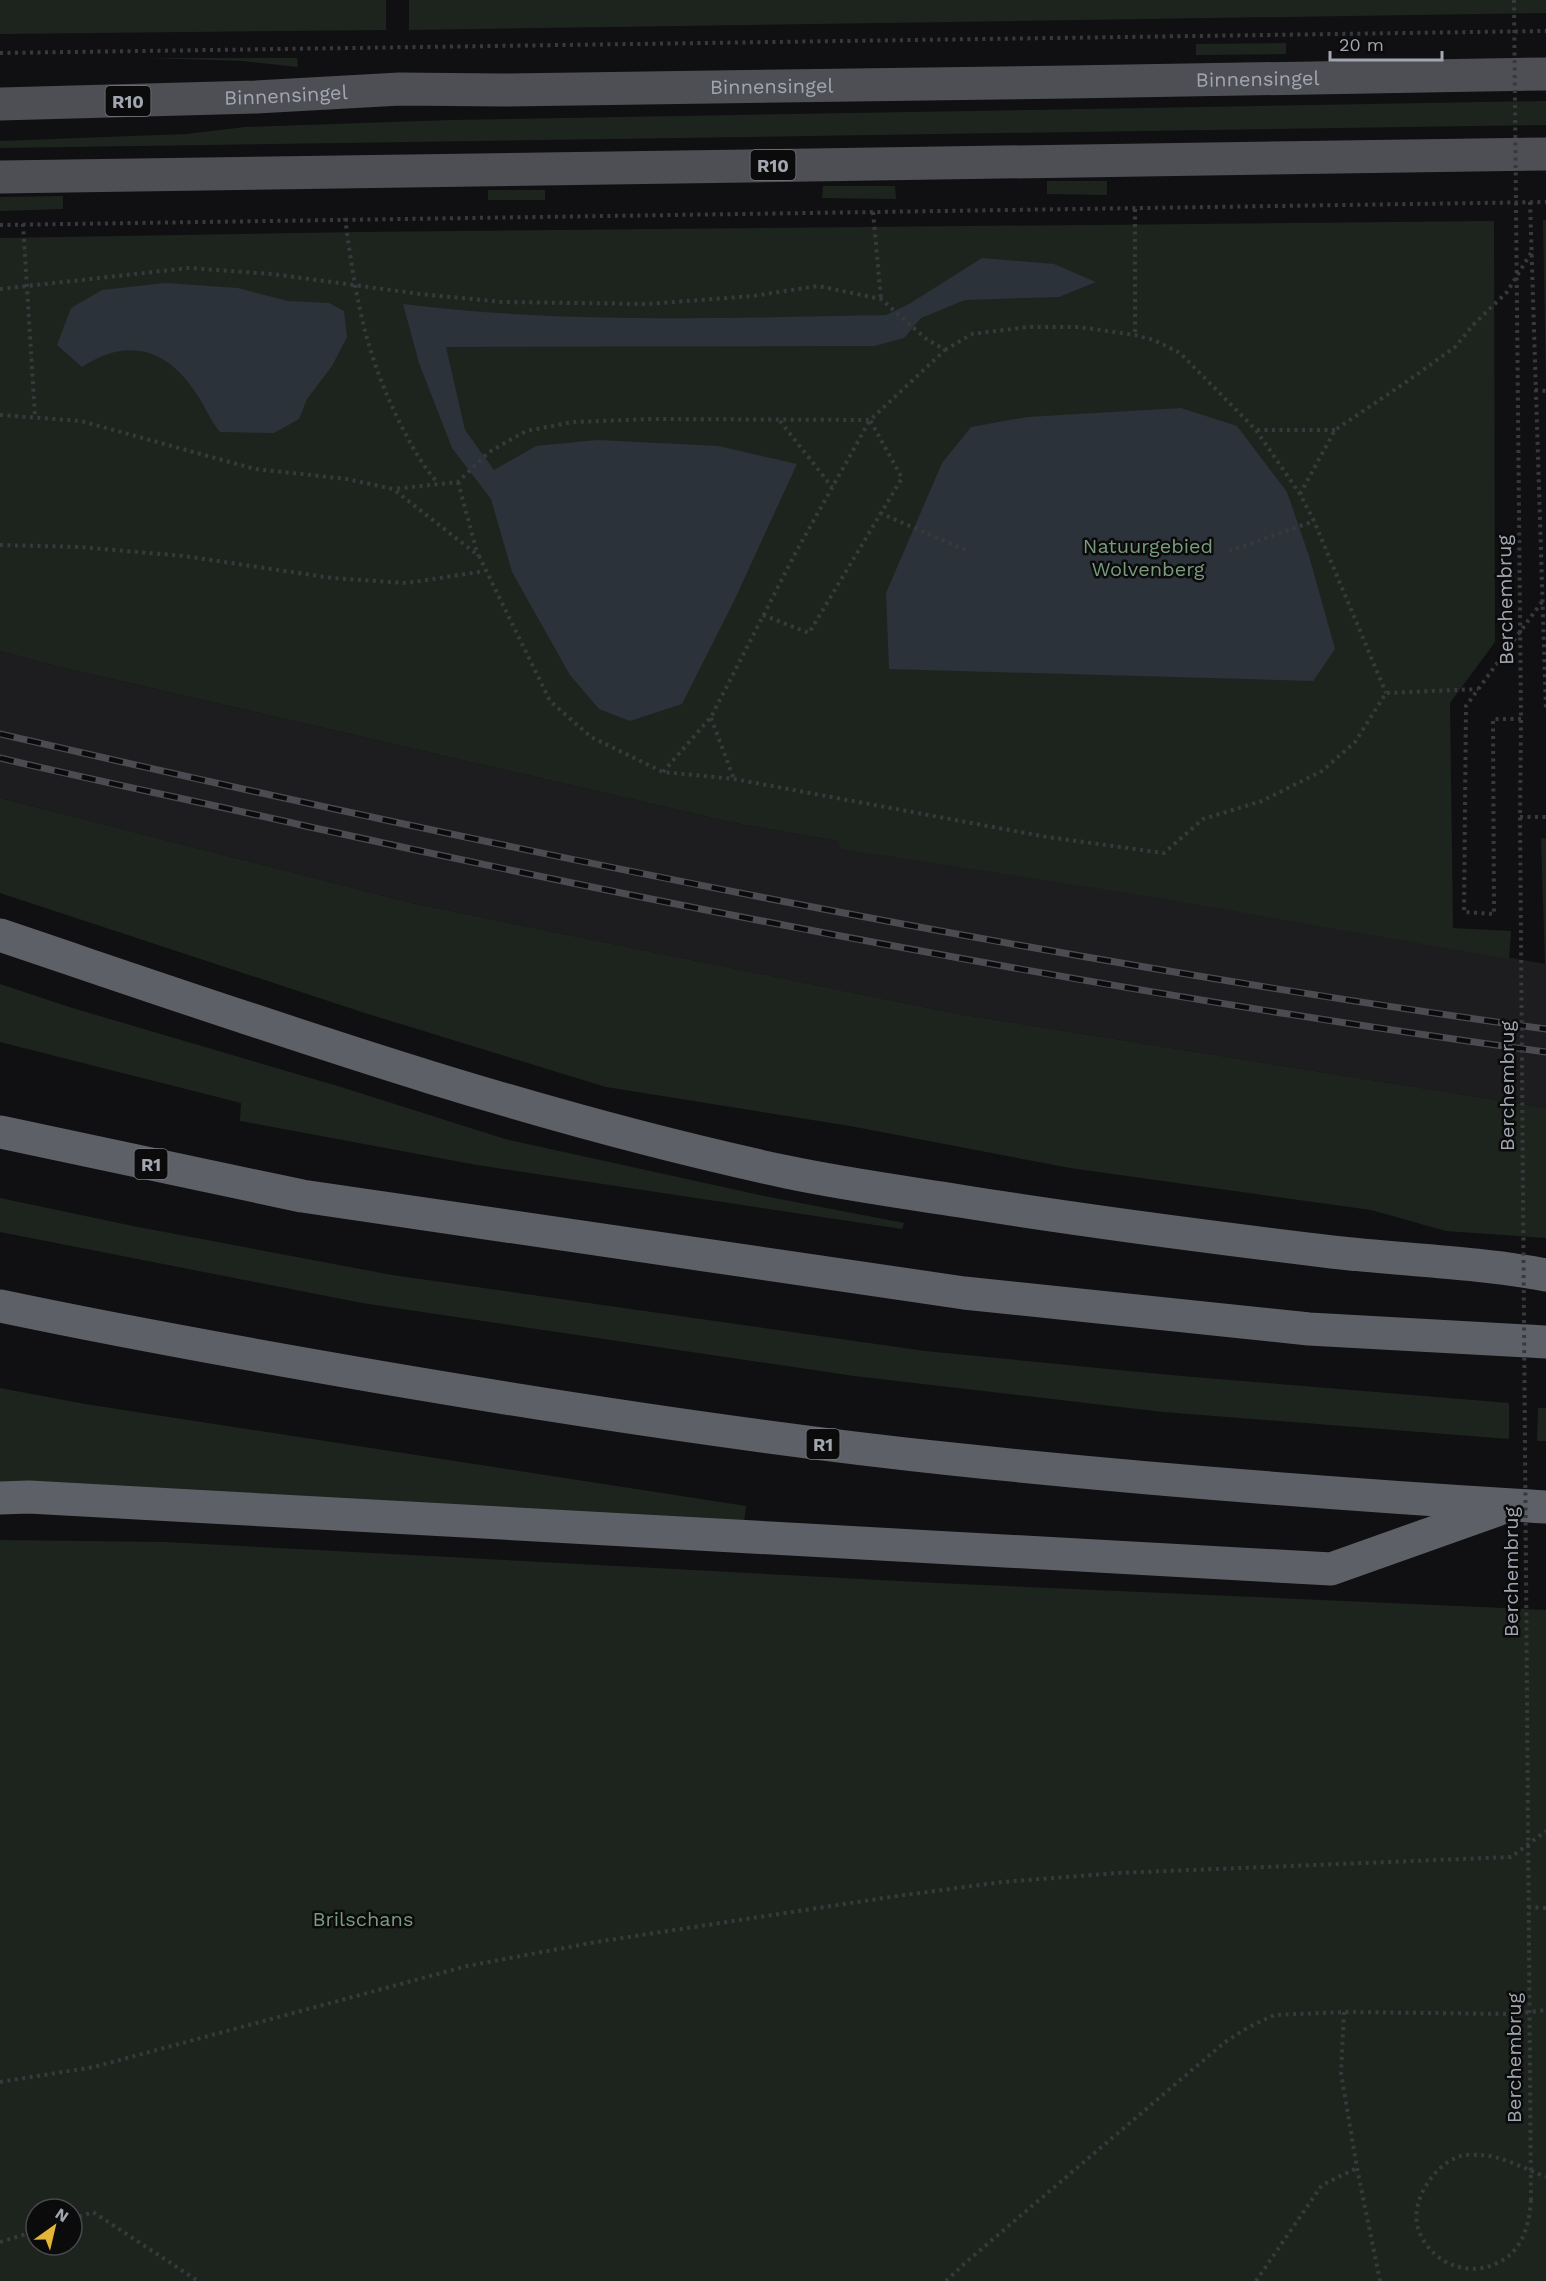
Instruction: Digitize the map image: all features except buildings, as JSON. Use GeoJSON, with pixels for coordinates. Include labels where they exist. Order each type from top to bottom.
{"type":"FeatureCollection","features":[{"type":"Feature","properties":{"kind":"highway"},"geometry":{"type":"LineString","coordinates":[[0,935],[438,1079],[684,1148],[789,1173],[1172,1233],[1376,1257],[1509,1268],[1546,1275]]}},
{"type":"Feature","properties":{"kind":"highway","name":"R1"},"geometry":{"type":"LineString","coordinates":[[0,1132],[302,1196],[963,1293],[1309,1329],[1546,1342]]}},
{"type":"Feature","properties":{"kind":"highway","name":"R1"},"geometry":{"type":"LineString","coordinates":[[0,1306],[142,1336],[671,1424],[950,1459],[1214,1484],[1546,1507]]}},
{"type":"Feature","properties":{"kind":"highway"},"geometry":{"type":"LineString","coordinates":[[0,1497],[41,1497],[1331,1569],[1510,1505]]}},
{"type":"Feature","properties":{"kind":"main road","name":"Binnensingel"},"geometry":{"type":"LineString","coordinates":[[0,104],[256,97],[400,89],[940,84],[1546,74]]}},
{"type":"Feature","properties":{"kind":"main road","name":"R10"},"geometry":{"type":"LineString","coordinates":[[0,177],[1546,154]]}},
{"type":"Feature","properties":{"kind":"path","name":"Berchembrug"},"geometry":{"type":"LineString","coordinates":[[1514,0],[1521,719],[1520,817],[1528,1907],[1530,2221],[1519,2246],[1503,2261],[1485,2269],[1461,2268],[1441,2260],[1427,2245],[1418,2227],[1417,2207],[1426,2184],[1441,2167],[1458,2156],[1484,2155],[1546,2177]]}},
{"type":"Feature","properties":{"kind":"path"},"geometry":{"type":"LineString","coordinates":[[0,53],[1546,31]]}},
{"type":"Feature","properties":{"kind":"path"},"geometry":{"type":"LineString","coordinates":[[1530,202],[1546,711]]}},
{"type":"Feature","properties":{"kind":"path"},"geometry":{"type":"LineString","coordinates":[[0,225],[345,218],[1546,202]]}},
{"type":"Feature","properties":{"kind":"path"},"geometry":{"type":"LineString","coordinates":[[1135,209],[1136,335]]}},
{"type":"Feature","properties":{"kind":"path"},"geometry":{"type":"LineString","coordinates":[[873,212],[881,299]]}},
{"type":"Feature","properties":{"kind":"path"},"geometry":{"type":"LineString","coordinates":[[345,218],[354,285],[370,351],[386,393],[424,467],[438,484]]}},
{"type":"Feature","properties":{"kind":"path"},"geometry":{"type":"LineString","coordinates":[[23,224],[35,416]]}},
{"type":"Feature","properties":{"kind":"path"},"geometry":{"type":"LineString","coordinates":[[1300,494],[1335,430],[1455,347],[1506,292],[1531,253]]}},
{"type":"Feature","properties":{"kind":"path"},"geometry":{"type":"LineString","coordinates":[[0,289],[189,268],[272,274],[503,302],[646,304],[753,296],[818,286],[881,299],[925,338],[945,350]]}},
{"type":"Feature","properties":{"kind":"path"},"geometry":{"type":"LineString","coordinates":[[663,772],[711,717],[763,615],[870,420],[945,350],[972,334],[1028,327],[1079,327],[1136,335],[1154,340],[1180,353],[1256,430],[1300,494],[1314,521],[1386,693]]}},
{"type":"Feature","properties":{"kind":"path"},"geometry":{"type":"LineString","coordinates":[[1535,390],[1546,391]]}},
{"type":"Feature","properties":{"kind":"path"},"geometry":{"type":"LineString","coordinates":[[0,415],[81,421],[255,469],[347,479],[393,489],[458,482],[489,452],[526,431],[573,422],[652,419],[870,420]]}},
{"type":"Feature","properties":{"kind":"path"},"geometry":{"type":"LineString","coordinates":[[763,615],[809,633],[902,478],[870,420]]}},
{"type":"Feature","properties":{"kind":"path"},"geometry":{"type":"LineString","coordinates":[[780,421],[832,487]]}},
{"type":"Feature","properties":{"kind":"path"},"geometry":{"type":"LineString","coordinates":[[1256,430],[1335,430]]}},
{"type":"Feature","properties":{"kind":"path"},"geometry":{"type":"LineString","coordinates":[[458,482],[478,556],[550,701],[591,737],[663,772],[734,779],[1047,837],[1164,853],[1203,819],[1262,801],[1322,771],[1355,742],[1386,693]]}},
{"type":"Feature","properties":{"kind":"path"},"geometry":{"type":"LineString","coordinates":[[393,489],[478,556]]}},
{"type":"Feature","properties":{"kind":"path"},"geometry":{"type":"LineString","coordinates":[[880,513],[965,550]]}},
{"type":"Feature","properties":{"kind":"path"},"geometry":{"type":"LineString","coordinates":[[1229,551],[1314,521]]}},
{"type":"Feature","properties":{"kind":"path"},"geometry":{"type":"LineString","coordinates":[[0,545],[79,547],[184,556],[332,578],[407,583],[485,570]]}},
{"type":"Feature","properties":{"kind":"path"},"geometry":{"type":"LineString","coordinates":[[1521,719],[1493,719],[1494,914],[1464,912],[1466,706],[1544,599]]}},
{"type":"Feature","properties":{"kind":"path"},"geometry":{"type":"LineString","coordinates":[[1386,693],[1478,689]]}},
{"type":"Feature","properties":{"kind":"path"},"geometry":{"type":"LineString","coordinates":[[711,717],[734,779]]}},
{"type":"Feature","properties":{"kind":"path"},"geometry":{"type":"LineString","coordinates":[[1520,817],[1546,817]]}},
{"type":"Feature","properties":{"kind":"path"},"geometry":{"type":"LineString","coordinates":[[0,2082],[93,2067],[467,1966],[596,1942],[1002,1882],[1118,1873],[1511,1857],[1546,1831]]}},
{"type":"Feature","properties":{"kind":"path"},"geometry":{"type":"LineString","coordinates":[[1528,1907],[1546,1908]]}},
{"type":"Feature","properties":{"kind":"path"},"geometry":{"type":"LineString","coordinates":[[946,2281],[1234,2036],[1275,2015],[1344,2012],[1515,2014],[1546,2010]]}},
{"type":"Feature","properties":{"kind":"path"},"geometry":{"type":"LineString","coordinates":[[1344,2012],[1341,2073],[1380,2281]]}},
{"type":"Feature","properties":{"kind":"path"},"geometry":{"type":"LineString","coordinates":[[1256,2281],[1322,2185],[1357,2168]]}},
{"type":"Feature","properties":{"kind":"path"},"geometry":{"type":"LineString","coordinates":[[84,2215],[93,2212],[198,2281]]}},
{"type":"Feature","properties":{"kind":"path"},"geometry":{"type":"LineString","coordinates":[[0,2242],[24,2235]]}},
{"type":"Feature","properties":{"kind":"shaded area"},"geometry":{"type":"Polygon","coordinates":[[[982,258],[1054,264],[1096,282],[1059,297],[965,300],[921,318],[904,338],[874,346],[446,347],[465,430],[494,470],[536,446],[597,440],[718,446],[797,464],[734,601],[682,704],[630,721],[599,709],[570,675],[512,572],[491,499],[452,448],[419,363],[403,304],[523,315],[583,317],[886,315],[909,304],[982,258]]]}},
{"type":"Feature","properties":{"kind":"shaded area"},"geometry":{"type":"Polygon","coordinates":[[[165,283],[238,288],[288,301],[329,303],[344,311],[347,337],[332,366],[307,399],[299,419],[274,433],[220,432],[185,378],[159,357],[130,350],[115,352],[82,367],[57,345],[71,308],[102,290],[165,283]]]}},
{"type":"Feature","properties":{"kind":"shaded area"},"geometry":{"type":"Polygon","coordinates":[[[1181,408],[1237,426],[1287,492],[1309,556],[1335,649],[1313,681],[889,669],[886,593],[942,463],[971,427],[1027,417],[1181,408]]]}},
{"type":"Feature","properties":{"kind":"shaded area"},"geometry":{"type":"Polygon","coordinates":[[[0,651],[60,667],[735,823],[1546,964],[1546,1108],[958,1014],[416,904],[0,798],[0,651]]]}},
{"type":"Feature","properties":{"kind":"green space"},"geometry":{"type":"Polygon","coordinates":[[[0,0],[386,0],[386,30],[0,34],[0,0]]]}},
{"type":"Feature","properties":{"kind":"green space"},"geometry":{"type":"Polygon","coordinates":[[[409,0],[1546,0],[1546,13],[409,30],[409,0]]]}},
{"type":"Feature","properties":{"kind":"green space"},"geometry":{"type":"Polygon","coordinates":[[[1286,43],[1286,54],[1196,55],[1196,44],[1286,43]]]}},
{"type":"Feature","properties":{"kind":"green space"},"geometry":{"type":"Polygon","coordinates":[[[149,58],[297,58],[298,67],[243,61],[149,58]]]}},
{"type":"Feature","properties":{"kind":"green space"},"geometry":{"type":"Polygon","coordinates":[[[1546,101],[1546,125],[0,148],[0,141],[186,134],[245,127],[451,120],[1546,101]]]}},
{"type":"Feature","properties":{"kind":"green space"},"geometry":{"type":"Polygon","coordinates":[[[1047,181],[1107,181],[1107,195],[1047,194],[1047,181]]]}},
{"type":"Feature","properties":{"kind":"green space"},"geometry":{"type":"Polygon","coordinates":[[[823,186],[895,186],[896,199],[822,198],[823,186]]]}},
{"type":"Feature","properties":{"kind":"green space"},"geometry":{"type":"Polygon","coordinates":[[[488,190],[545,190],[545,200],[488,200],[488,190]]]}},
{"type":"Feature","properties":{"kind":"green space"},"geometry":{"type":"Polygon","coordinates":[[[63,196],[63,209],[0,211],[0,197],[63,196]]]}},
{"type":"Feature","properties":{"kind":"green space"},"geometry":{"type":"Polygon","coordinates":[[[1543,220],[1546,220],[1546,388],[1543,220]]]}},
{"type":"Feature","properties":{"kind":"green space","name":"Natuurgebied Wolvenberg"},"geometry":{"type":"Polygon","coordinates":[[[1494,221],[1495,642],[1450,703],[1453,928],[1511,931],[1509,959],[1147,896],[842,849],[838,841],[735,823],[60,667],[0,651],[0,238],[359,232],[1494,221]]]}},
{"type":"Feature","properties":{"kind":"green space"},"geometry":{"type":"Polygon","coordinates":[[[0,798],[416,904],[958,1014],[1546,1108],[1546,1238],[1446,1231],[1371,1210],[1070,1168],[850,1126],[606,1087],[368,1014],[0,893],[0,798]]]}},
{"type":"Feature","properties":{"kind":"green space"},"geometry":{"type":"Polygon","coordinates":[[[1541,838],[1546,839],[1546,964],[1545,964],[1541,838]]]}},
{"type":"Feature","properties":{"kind":"green space"},"geometry":{"type":"Polygon","coordinates":[[[0,984],[505,1139],[764,1196],[904,1223],[902,1229],[477,1165],[240,1121],[241,1103],[0,1042],[0,984]]]}},
{"type":"Feature","properties":{"kind":"green space"},"geometry":{"type":"Polygon","coordinates":[[[0,1198],[133,1226],[392,1275],[925,1351],[1170,1375],[1509,1403],[1509,1439],[1163,1412],[854,1376],[362,1303],[0,1232],[0,1198]]]}},
{"type":"Feature","properties":{"kind":"green space"},"geometry":{"type":"Polygon","coordinates":[[[0,1388],[85,1404],[746,1506],[744,1522],[0,1483],[0,1388]]]}},
{"type":"Feature","properties":{"kind":"green space"},"geometry":{"type":"Polygon","coordinates":[[[1538,1408],[1546,1408],[1546,1441],[1537,1441],[1538,1408]]]}},
{"type":"Feature","properties":{"kind":"green space","name":"Brilschans"},"geometry":{"type":"Polygon","coordinates":[[[0,1540],[165,1542],[937,1583],[1546,1610],[1546,2281],[0,2281],[0,1540]]]}},
{"type":"Feature","properties":{"kind":"railway"},"geometry":{"type":"LineString","coordinates":[[0,734],[384,820],[770,899],[1157,969],[1546,1029]]}},
{"type":"Feature","properties":{"kind":"railway"},"geometry":{"type":"LineString","coordinates":[[0,758],[456,859],[766,922],[1077,979],[1389,1030],[1546,1052]]}}]}
